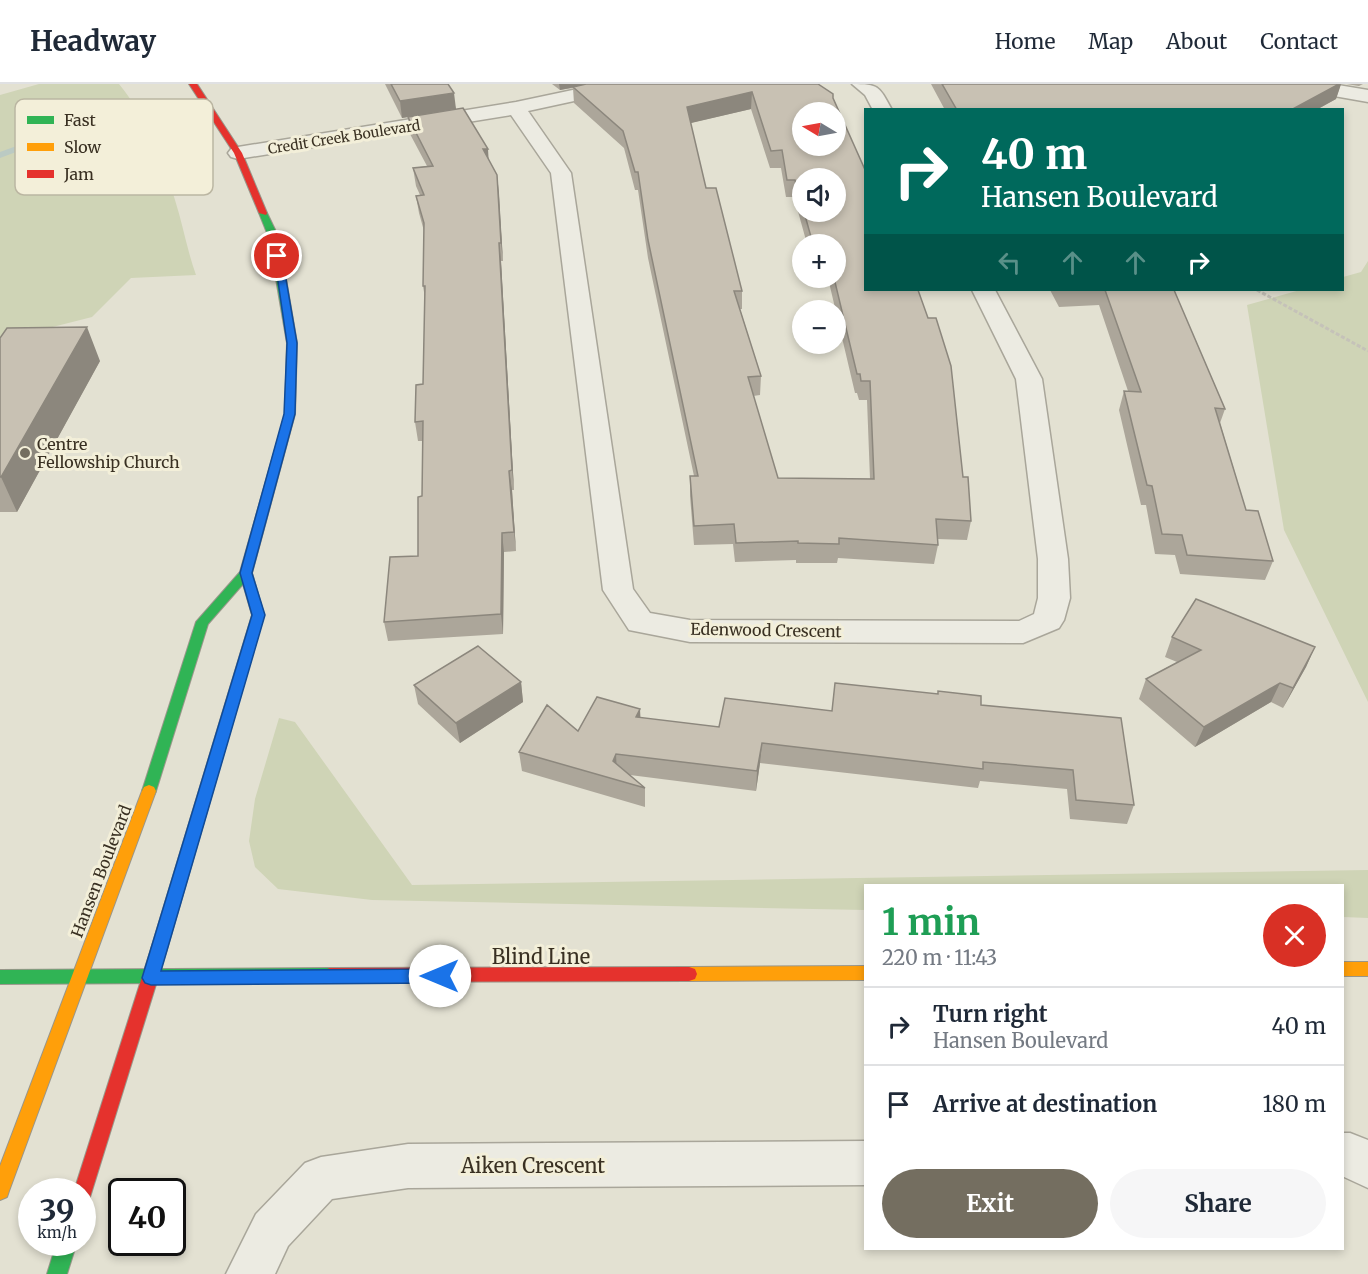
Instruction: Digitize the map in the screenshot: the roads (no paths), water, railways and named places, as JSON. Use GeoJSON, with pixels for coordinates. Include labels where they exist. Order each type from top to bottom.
{"type":"FeatureCollection","features":[{"type":"Feature","properties":{"kind":"street","name":"Hansen Boulevard"},"geometry":{"type":"LineString","coordinates":[[193,84],[203,99]]}},
{"type":"Feature","properties":{"kind":"street","name":"Credit Creek Boulevard"},"geometry":{"type":"LineString","coordinates":[[238,153],[516,108],[627,84]]}},
{"type":"Feature","properties":{"kind":"street"},"geometry":{"type":"LineString","coordinates":[[861,84],[872,91],[882,108]]}},
{"type":"Feature","properties":{"kind":"street"},"geometry":{"type":"LineString","coordinates":[[1300,84],[1368,96]]}},
{"type":"Feature","properties":{"kind":"street","name":"Edenwood Crescent"},"geometry":{"type":"LineString","coordinates":[[516,108],[561,173],[618,590],[640,622],[690,631],[1023,632],[1048,620],[1054,598],[1053,559],[1029,379],[985,291]]}},
{"type":"Feature","properties":{"kind":"street","name":"Hansen Boulevard"},"geometry":{"type":"LineString","coordinates":[[0,1191],[143,808],[202,622],[246,573],[290,414],[292,343],[274,238],[238,153],[213,115]]}},
{"type":"Feature","properties":{"kind":"street"},"geometry":{"type":"LineString","coordinates":[[87,1178],[151,978],[258,615],[246,573]]}},
{"type":"Feature","properties":{"kind":"street"},"geometry":{"type":"LineString","coordinates":[[1344,969],[1368,969]]}},
{"type":"Feature","properties":{"kind":"street","name":"Blind Line"},"geometry":{"type":"LineString","coordinates":[[0,977],[864,973]]}},
{"type":"Feature","properties":{"kind":"street","name":"Aiken Crescent"},"geometry":{"type":"LineString","coordinates":[[250,1274],[272,1230],[321,1179],[408,1166],[864,1163]]}},
{"type":"Feature","properties":{"kind":"street"},"geometry":{"type":"LineString","coordinates":[[57,1274],[63,1256]]}},
{"type":"Feature","properties":{"kind":"waterway"},"geometry":{"type":"LineString","coordinates":[[0,155],[15,150]]}},
{"type":"Feature","properties":{"kind":"place","name":"Centre Fellowship Church"},"geometry":{"type":"Point","coordinates":[25,453]}}]}
